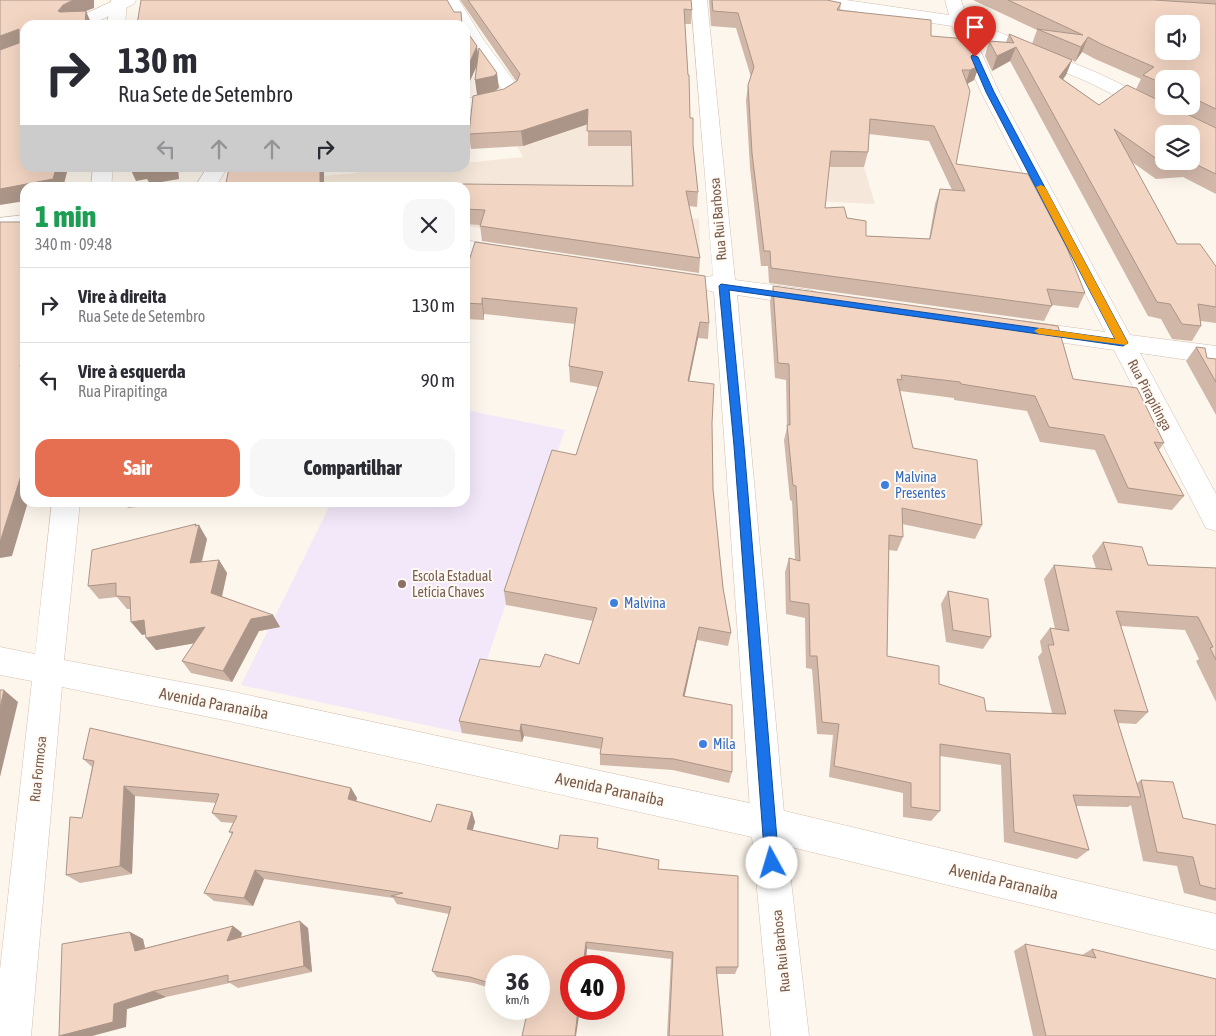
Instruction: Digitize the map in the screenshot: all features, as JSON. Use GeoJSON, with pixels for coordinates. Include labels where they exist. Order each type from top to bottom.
{"type":"FeatureCollection","features":[{"type":"Feature","properties":{"kind":"street"},"geometry":{"type":"LineString","coordinates":[[451,0],[463,20]]}},
{"type":"Feature","properties":{"kind":"street","name":"Rua Rui Barbosa"},"geometry":{"type":"LineString","coordinates":[[699,0],[739,446],[768,824],[790,1036]]}},
{"type":"Feature","properties":{"kind":"street"},"geometry":{"type":"LineString","coordinates":[[812,0],[959,22],[1094,78],[1216,138]]}},
{"type":"Feature","properties":{"kind":"street","name":"Rua Pirapitinga"},"geometry":{"type":"LineString","coordinates":[[953,0],[959,22],[990,92],[1216,520]]}},
{"type":"Feature","properties":{"kind":"street"},"geometry":{"type":"LineString","coordinates":[[86,20],[122,2]]}},
{"type":"Feature","properties":{"kind":"street"},"geometry":{"type":"LineString","coordinates":[[117,20],[122,2]]}},
{"type":"Feature","properties":{"kind":"street"},"geometry":{"type":"LineString","coordinates":[[470,32],[508,82],[510,88],[509,93],[502,97],[470,104]]}},
{"type":"Feature","properties":{"kind":"street"},"geometry":{"type":"LineString","coordinates":[[0,225],[20,223]]}},
{"type":"Feature","properties":{"kind":"street"},"geometry":{"type":"LineString","coordinates":[[470,248],[532,257]]}},
{"type":"Feature","properties":{"kind":"street"},"geometry":{"type":"LineString","coordinates":[[686,280],[831,301]]}},
{"type":"Feature","properties":{"kind":"street"},"geometry":{"type":"LineString","coordinates":[[1006,326],[1216,355]]}},
{"type":"Feature","properties":{"kind":"street","name":"Rua Formosa"},"geometry":{"type":"LineString","coordinates":[[12,1036],[65,507]]}},
{"type":"Feature","properties":{"kind":"street","name":"Avenida Paranaíba"},"geometry":{"type":"LineString","coordinates":[[0,661],[229,706],[768,824],[1216,932]]}},
{"type":"Feature","properties":{"kind":"shaded area"},"geometry":{"type":"Polygon","coordinates":[[[542,98],[631,134],[633,212],[699,219],[700,262],[470,227],[470,182],[287,182],[299,178],[357,172],[470,172],[470,162],[523,157],[515,142],[542,98]]]}},
{"type":"Feature","properties":{"kind":"shaded area"},"geometry":{"type":"Polygon","coordinates":[[[750,165],[864,167],[875,204],[754,198],[750,165]]]}},
{"type":"Feature","properties":{"kind":"shaded area","name":"Escola Estadual Letícia Chaves"},"geometry":{"type":"Polygon","coordinates":[[[470,411],[565,430],[462,733],[241,685],[329,507],[470,507],[470,411]]]}},
{"type":"Feature","properties":{"kind":"building"},"geometry":{"type":"Polygon","coordinates":[[[0,0],[73,0],[63,5],[58,11],[86,11],[85,20],[20,20],[20,172],[55,172],[53,179],[37,182],[20,182],[20,185],[0,189],[0,50],[19,43],[19,29],[0,36],[0,0]]]}},
{"type":"Feature","properties":{"kind":"building"},"geometry":{"type":"Polygon","coordinates":[[[141,0],[447,0],[454,12],[461,12],[462,20],[138,20],[141,0]]]}},
{"type":"Feature","properties":{"kind":"building"},"geometry":{"type":"Polygon","coordinates":[[[468,0],[691,0],[692,10],[684,9],[690,118],[693,118],[693,145],[698,192],[686,191],[700,258],[480,226],[485,210],[470,209],[470,184],[633,186],[631,131],[587,131],[588,109],[521,131],[470,134],[473,96],[504,89],[517,81],[520,74],[468,0]]]}},
{"type":"Feature","properties":{"kind":"building"},"geometry":{"type":"Polygon","coordinates":[[[712,0],[827,0],[841,3],[837,10],[931,20],[931,36],[967,39],[979,66],[970,70],[962,70],[970,91],[956,164],[1028,174],[1067,248],[1085,293],[1047,289],[1052,306],[771,268],[770,251],[764,251],[752,153],[748,85],[754,67],[738,13],[713,11],[712,0]],[[870,119],[868,152],[831,151],[825,208],[844,207],[847,218],[866,221],[866,236],[930,239],[940,189],[965,191],[934,126],[870,119]]]}},
{"type":"Feature","properties":{"kind":"building"},"geometry":{"type":"Polygon","coordinates":[[[1008,0],[1154,0],[1216,4],[1216,109],[1200,101],[1200,70],[1155,70],[1155,80],[1143,75],[1154,67],[1088,37],[1081,47],[1037,29],[1083,35],[1008,0]]]}},
{"type":"Feature","properties":{"kind":"building"},"geometry":{"type":"Polygon","coordinates":[[[1009,34],[1072,60],[1059,77],[1099,105],[1127,85],[1155,99],[1155,115],[1189,115],[1216,128],[1216,174],[1200,166],[1200,125],[1155,125],[1155,158],[1114,129],[1177,244],[1200,244],[1216,266],[1216,307],[1198,304],[1201,326],[1182,324],[1170,304],[1157,302],[1016,47],[997,56],[989,41],[1014,43],[1009,34]]]}},
{"type":"Feature","properties":{"kind":"building"},"geometry":{"type":"Polygon","coordinates":[[[470,36],[477,46],[470,62],[470,36]]]}},
{"type":"Feature","properties":{"kind":"building"},"geometry":{"type":"Polygon","coordinates":[[[479,48],[497,73],[494,76],[475,80],[479,48]]]}},
{"type":"Feature","properties":{"kind":"building"},"geometry":{"type":"Polygon","coordinates":[[[228,172],[320,172],[320,182],[226,182],[228,172]]]}},
{"type":"Feature","properties":{"kind":"building"},"geometry":{"type":"Polygon","coordinates":[[[0,222],[20,222],[20,479],[0,542],[0,222]]]}},
{"type":"Feature","properties":{"kind":"building"},"geometry":{"type":"Polygon","coordinates":[[[475,242],[705,276],[709,323],[700,322],[688,381],[714,384],[712,423],[713,489],[723,588],[731,633],[699,627],[683,696],[732,705],[732,772],[674,759],[600,754],[603,738],[521,724],[520,731],[459,721],[480,659],[540,667],[545,654],[579,664],[597,608],[504,591],[552,450],[576,455],[603,372],[569,366],[577,308],[482,298],[482,304],[470,303],[470,258],[475,242]]]}},
{"type":"Feature","properties":{"kind":"building"},"geometry":{"type":"Polygon","coordinates":[[[773,286],[1058,326],[1073,379],[1137,388],[1164,443],[1154,442],[1184,496],[1128,488],[1104,435],[1049,427],[1035,396],[961,384],[960,382],[901,375],[902,380],[897,379],[913,448],[977,460],[982,525],[902,508],[903,537],[889,535],[887,656],[939,666],[939,684],[984,698],[986,711],[1066,714],[1048,645],[1054,645],[1050,628],[1069,631],[1054,565],[1112,570],[1103,542],[1142,547],[1148,565],[1216,568],[1216,660],[1210,648],[1213,647],[1198,617],[1116,611],[1148,712],[1114,710],[1141,797],[1073,795],[1089,850],[1014,832],[1010,754],[940,744],[940,811],[911,807],[911,783],[834,766],[839,724],[822,722],[817,656],[810,656],[809,604],[790,601],[789,558],[800,561],[796,486],[793,485],[787,425],[790,425],[789,364],[778,363],[773,286]]]}},
{"type":"Feature","properties":{"kind":"building"},"geometry":{"type":"Polygon","coordinates":[[[1196,347],[1205,348],[1207,358],[1216,359],[1216,382],[1196,347]]]}},
{"type":"Feature","properties":{"kind":"building"},"geometry":{"type":"Polygon","coordinates":[[[196,524],[195,526],[199,525],[190,563],[219,560],[211,593],[273,615],[251,619],[223,671],[182,661],[205,627],[146,638],[144,620],[131,622],[130,597],[116,596],[116,583],[88,586],[92,550],[196,524]]]}},
{"type":"Feature","properties":{"kind":"building"},"geometry":{"type":"Polygon","coordinates":[[[948,591],[988,599],[991,637],[953,630],[948,591]]]}},
{"type":"Feature","properties":{"kind":"building"},"geometry":{"type":"Polygon","coordinates":[[[0,690],[4,690],[0,708],[0,690]]]}},
{"type":"Feature","properties":{"kind":"building"},"geometry":{"type":"Polygon","coordinates":[[[90,728],[351,788],[348,799],[431,822],[437,804],[472,812],[467,829],[558,849],[560,835],[598,838],[597,848],[659,860],[658,869],[738,876],[738,967],[716,967],[723,1036],[669,1036],[673,952],[586,942],[584,955],[560,955],[560,1020],[577,1020],[575,1036],[522,1036],[526,1020],[550,1020],[550,955],[485,955],[485,982],[470,977],[432,971],[451,907],[391,896],[403,893],[255,870],[244,898],[204,893],[233,832],[229,832],[237,816],[212,813],[219,794],[124,786],[120,866],[66,875],[70,817],[82,818],[94,761],[83,759],[90,728]]]}},
{"type":"Feature","properties":{"kind":"building"},"geometry":{"type":"Polygon","coordinates":[[[1141,780],[1173,782],[1183,818],[1216,825],[1216,889],[1200,885],[1193,857],[1157,852],[1141,780]]]}},
{"type":"Feature","properties":{"kind":"building"},"geometry":{"type":"Polygon","coordinates":[[[300,921],[304,966],[228,982],[228,975],[154,991],[114,1004],[113,1022],[59,1036],[62,944],[130,932],[135,951],[233,926],[227,941],[300,921]]]}},
{"type":"Feature","properties":{"kind":"building"},"geometry":{"type":"Polygon","coordinates":[[[1025,944],[1096,958],[1092,949],[1216,979],[1216,1036],[1046,1036],[1025,944]]]}},
{"type":"Feature","properties":{"kind":"slow traffic"},"geometry":{"type":"LineString","coordinates":[[1039,331],[1123,343],[1041,187]]}},
{"type":"Feature","properties":{"kind":"place","name":"Malvina Presentes"},"geometry":{"type":"Point","coordinates":[885,485]}},
{"type":"Feature","properties":{"kind":"place","name":"Escola Estadual Letícia Chaves"},"geometry":{"type":"Point","coordinates":[402,584]}},
{"type":"Feature","properties":{"kind":"place","name":"Malvina"},"geometry":{"type":"Point","coordinates":[614,603]}},
{"type":"Feature","properties":{"kind":"place","name":"Mila"},"geometry":{"type":"Point","coordinates":[703,744]}},
{"type":"Feature","properties":{"kind":"route"},"geometry":{"type":"LineString","coordinates":[[772,863],[739,446],[724,286],[1123,343],[990,92],[975,57]]}}]}
